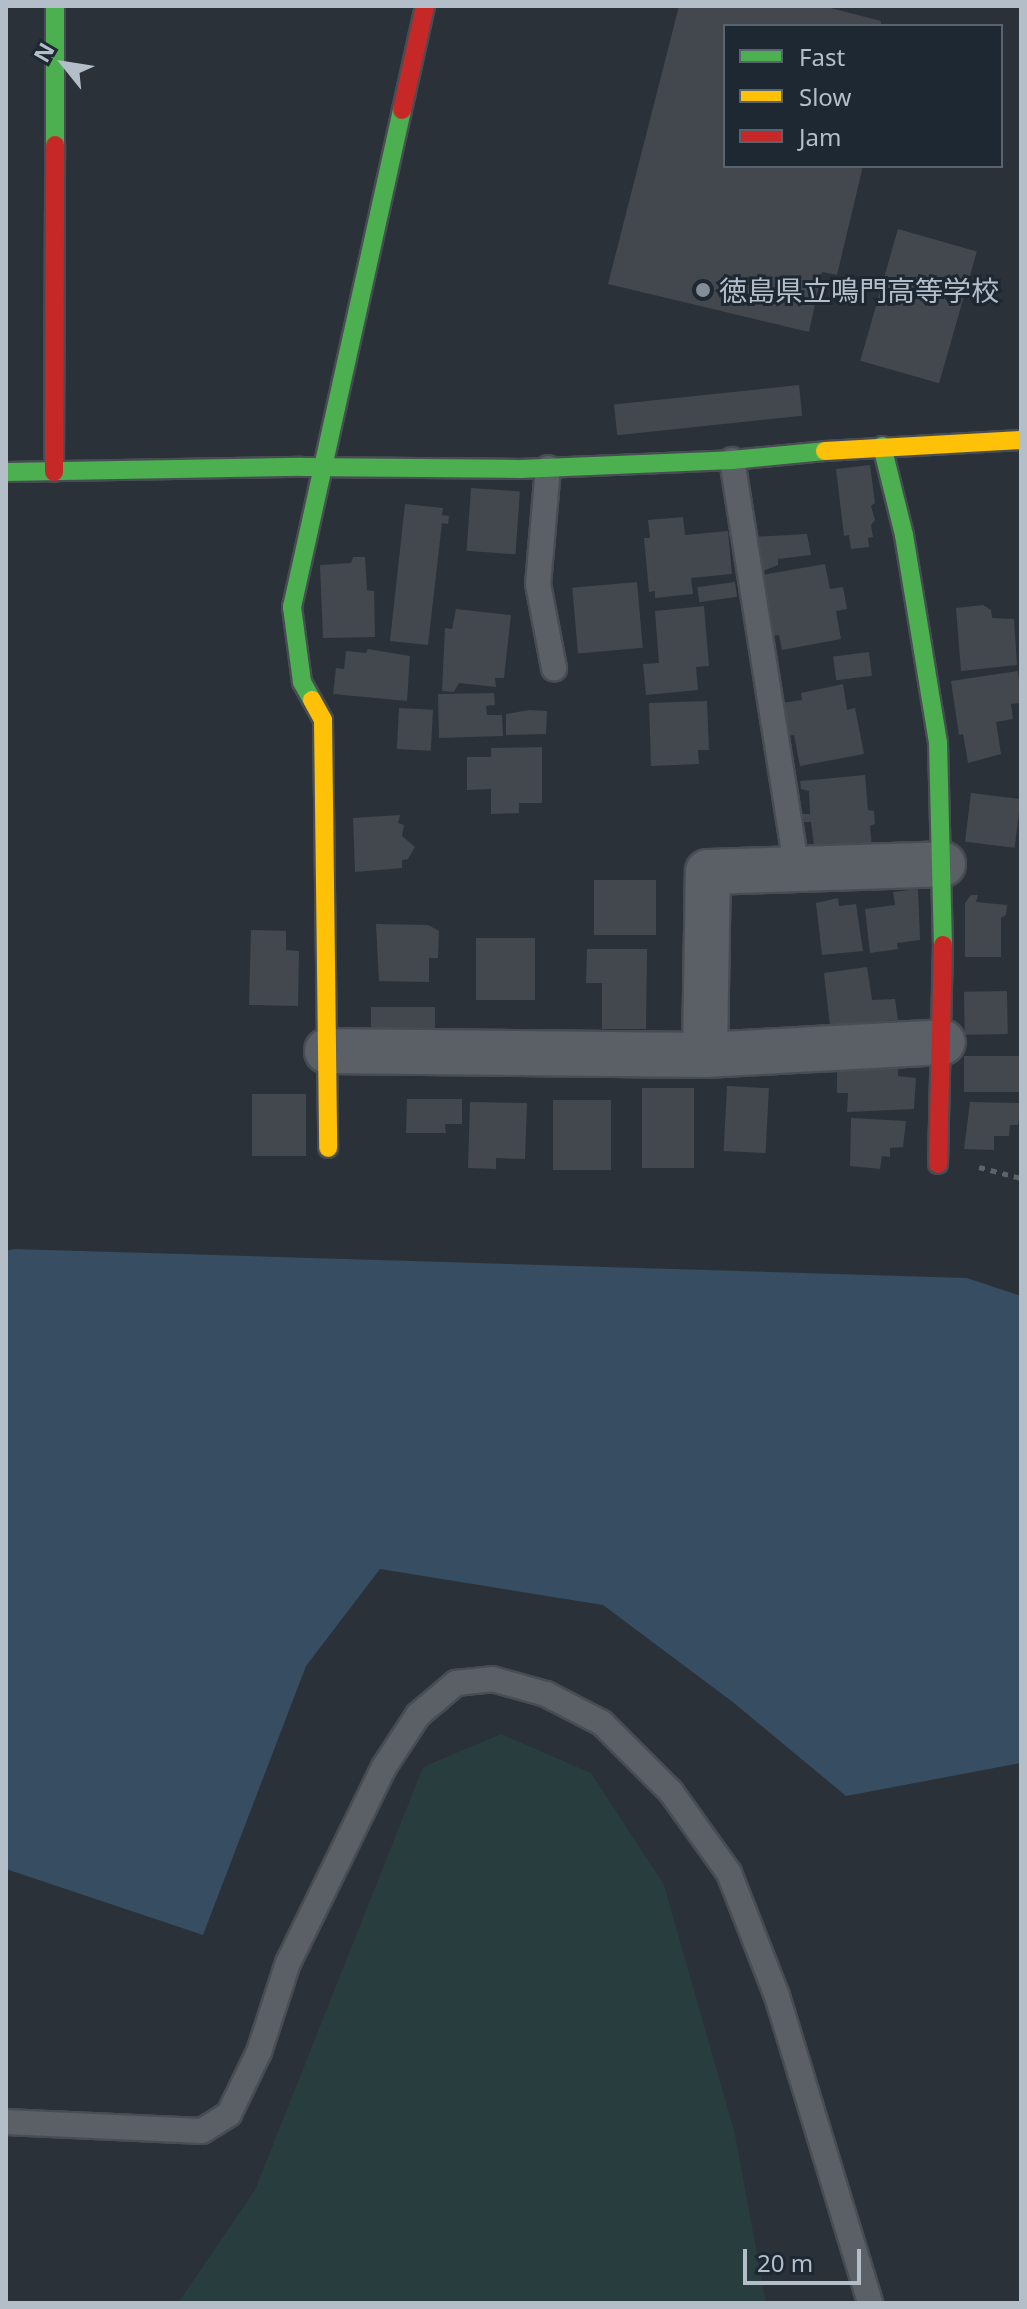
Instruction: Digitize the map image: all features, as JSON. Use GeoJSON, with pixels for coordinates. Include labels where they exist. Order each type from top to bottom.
{"type":"FeatureCollection","features":[{"type":"Feature","properties":{"kind":"street"},"geometry":{"type":"LineString","coordinates":[[54,472],[55,6]]}},
{"type":"Feature","properties":{"kind":"street"},"geometry":{"type":"LineString","coordinates":[[328,1148],[323,720],[302,682],[292,607],[425,6]]}},
{"type":"Feature","properties":{"kind":"street"},"geometry":{"type":"LineString","coordinates":[[6,472],[322,467],[548,468],[732,460],[882,446],[1021,440]]}},
{"type":"Feature","properties":{"kind":"street"},"geometry":{"type":"LineString","coordinates":[[882,446],[904,535],[938,743],[943,864],[943,1042],[938,1164]]}},
{"type":"Feature","properties":{"kind":"street"},"geometry":{"type":"LineString","coordinates":[[705,1055],[708,872],[943,864]]}},
{"type":"Feature","properties":{"kind":"street"},"geometry":{"type":"LineString","coordinates":[[327,1051],[705,1055],[943,1042]]}},
{"type":"Feature","properties":{"kind":"lane"},"geometry":{"type":"LineString","coordinates":[[732,460],[797,869]]}},
{"type":"Feature","properties":{"kind":"lane"},"geometry":{"type":"LineString","coordinates":[[548,468],[538,584],[554,668]]}},
{"type":"Feature","properties":{"kind":"lane"},"geometry":{"type":"LineString","coordinates":[[6,2122],[202,2131],[229,2114],[259,2052],[288,1963],[384,1767],[418,1715],[456,1683],[492,1679],[546,1694],[602,1723],[671,1792],[729,1873],[777,1996],[870,2303]]}},
{"type":"Feature","properties":{"kind":"green space"},"geometry":{"type":"Polygon","coordinates":[[[501,1734],[591,1773],[664,1885],[735,2134],[766,2303],[178,2303],[255,2190],[423,1767],[501,1734]]]}},
{"type":"Feature","properties":{"kind":"water"},"geometry":{"type":"Polygon","coordinates":[[[6,1251],[967,1278],[1021,1296],[1021,1763],[846,1796],[734,1703],[603,1605],[380,1569],[306,1666],[203,1935],[6,1869],[6,1251]]]}},
{"type":"Feature","properties":{"kind":"building"},"geometry":{"type":"Polygon","coordinates":[[[679,6],[823,6],[881,21],[881,24],[723,24],[723,168],[863,168],[837,275],[822,272],[809,332],[608,284],[679,6]]]}},
{"type":"Feature","properties":{"kind":"building"},"geometry":{"type":"Polygon","coordinates":[[[898,229],[977,252],[939,383],[860,361],[898,229]]]}},
{"type":"Feature","properties":{"kind":"building"},"geometry":{"type":"Polygon","coordinates":[[[799,385],[802,416],[617,435],[614,404],[799,385]]]}},
{"type":"Feature","properties":{"kind":"building"},"geometry":{"type":"Polygon","coordinates":[[[870,465],[875,503],[871,506],[875,520],[871,525],[873,537],[868,538],[869,547],[851,549],[849,535],[844,536],[836,469],[870,465]]]}},
{"type":"Feature","properties":{"kind":"building"},"geometry":{"type":"Polygon","coordinates":[[[471,488],[520,491],[515,554],[467,551],[471,488]]]}},
{"type":"Feature","properties":{"kind":"building"},"geometry":{"type":"Polygon","coordinates":[[[405,504],[443,508],[442,515],[449,516],[448,524],[442,523],[428,645],[390,641],[405,504]]]}},
{"type":"Feature","properties":{"kind":"building"},"geometry":{"type":"Polygon","coordinates":[[[683,517],[685,535],[728,531],[732,574],[691,578],[693,594],[655,598],[655,591],[649,592],[644,538],[650,538],[648,520],[683,517]]]}},
{"type":"Feature","properties":{"kind":"building"},"geometry":{"type":"Polygon","coordinates":[[[807,534],[811,555],[778,559],[778,565],[761,572],[752,537],[807,534]]]}},
{"type":"Feature","properties":{"kind":"building"},"geometry":{"type":"Polygon","coordinates":[[[353,557],[365,557],[367,590],[374,591],[375,637],[323,638],[320,565],[351,563],[353,557]]]}},
{"type":"Feature","properties":{"kind":"building"},"geometry":{"type":"Polygon","coordinates":[[[825,564],[830,589],[843,587],[847,609],[836,611],[841,639],[782,650],[779,635],[767,637],[756,576],[825,564]]]}},
{"type":"Feature","properties":{"kind":"building"},"geometry":{"type":"Polygon","coordinates":[[[637,582],[643,648],[578,653],[572,588],[637,582]]]}},
{"type":"Feature","properties":{"kind":"building"},"geometry":{"type":"Polygon","coordinates":[[[735,582],[737,597],[699,602],[697,587],[735,582]]]}},
{"type":"Feature","properties":{"kind":"building"},"geometry":{"type":"Polygon","coordinates":[[[983,605],[991,610],[992,618],[1014,619],[1017,665],[961,671],[956,608],[983,605]]]}},
{"type":"Feature","properties":{"kind":"building"},"geometry":{"type":"Polygon","coordinates":[[[704,606],[709,666],[696,667],[698,690],[646,695],[643,664],[659,663],[655,611],[704,606]]]}},
{"type":"Feature","properties":{"kind":"building"},"geometry":{"type":"Polygon","coordinates":[[[456,609],[511,615],[504,678],[495,678],[496,687],[459,683],[454,692],[442,691],[445,628],[452,629],[456,609]]]}},
{"type":"Feature","properties":{"kind":"building"},"geometry":{"type":"Polygon","coordinates":[[[368,649],[410,656],[407,701],[333,694],[336,668],[344,669],[346,651],[366,653],[368,649]]]}},
{"type":"Feature","properties":{"kind":"building"},"geometry":{"type":"Polygon","coordinates":[[[869,652],[872,676],[836,680],[833,656],[869,652]]]}},
{"type":"Feature","properties":{"kind":"building"},"geometry":{"type":"Polygon","coordinates":[[[1018,671],[1021,703],[1011,704],[1013,719],[996,722],[1001,754],[968,763],[963,734],[959,735],[951,681],[1018,671]]]}},
{"type":"Feature","properties":{"kind":"building"},"geometry":{"type":"Polygon","coordinates":[[[843,684],[847,710],[855,708],[864,754],[800,766],[794,735],[788,736],[781,703],[802,700],[801,693],[843,684]]]}},
{"type":"Feature","properties":{"kind":"building"},"geometry":{"type":"Polygon","coordinates":[[[494,693],[495,705],[486,706],[487,715],[502,715],[503,736],[439,738],[438,694],[494,693]]]}},
{"type":"Feature","properties":{"kind":"building"},"geometry":{"type":"Polygon","coordinates":[[[707,701],[709,750],[698,750],[699,764],[651,766],[649,703],[707,701]]]}},
{"type":"Feature","properties":{"kind":"building"},"geometry":{"type":"Polygon","coordinates":[[[399,708],[433,710],[431,751],[397,749],[399,708]]]}},
{"type":"Feature","properties":{"kind":"building"},"geometry":{"type":"Polygon","coordinates":[[[547,711],[546,734],[506,735],[506,714],[547,711]]]}},
{"type":"Feature","properties":{"kind":"building"},"geometry":{"type":"Polygon","coordinates":[[[542,747],[542,803],[519,803],[519,813],[491,814],[491,789],[467,790],[467,757],[491,757],[491,748],[542,747]]]}},
{"type":"Feature","properties":{"kind":"building"},"geometry":{"type":"Polygon","coordinates":[[[865,775],[868,810],[874,811],[875,824],[870,826],[872,847],[815,853],[811,822],[804,822],[802,814],[810,814],[809,791],[801,789],[800,781],[865,775]]]}},
{"type":"Feature","properties":{"kind":"building"},"geometry":{"type":"Polygon","coordinates":[[[971,793],[1021,799],[1015,848],[965,842],[971,793]]]}},
{"type":"Feature","properties":{"kind":"building"},"geometry":{"type":"Polygon","coordinates":[[[400,815],[398,823],[404,825],[402,836],[415,847],[408,859],[402,860],[402,868],[355,872],[353,818],[400,815]]]}},
{"type":"Feature","properties":{"kind":"building"},"geometry":{"type":"Polygon","coordinates":[[[594,880],[656,880],[656,935],[594,935],[594,880]]]}},
{"type":"Feature","properties":{"kind":"building"},"geometry":{"type":"Polygon","coordinates":[[[918,889],[920,940],[897,943],[898,949],[870,953],[865,909],[895,905],[893,892],[918,889]]]}},
{"type":"Feature","properties":{"kind":"building"},"geometry":{"type":"Polygon","coordinates":[[[971,895],[978,895],[976,902],[1007,905],[1006,915],[1001,918],[1001,957],[965,957],[965,903],[971,895]]]}},
{"type":"Feature","properties":{"kind":"building"},"geometry":{"type":"Polygon","coordinates":[[[838,898],[839,906],[856,904],[863,951],[822,955],[816,903],[838,898]]]}},
{"type":"Feature","properties":{"kind":"building"},"geometry":{"type":"Polygon","coordinates":[[[376,924],[428,925],[439,931],[438,958],[429,958],[429,982],[379,981],[376,924]]]}},
{"type":"Feature","properties":{"kind":"building"},"geometry":{"type":"Polygon","coordinates":[[[251,930],[286,931],[286,950],[299,951],[298,1006],[249,1005],[251,930]]]}},
{"type":"Feature","properties":{"kind":"building"},"geometry":{"type":"Polygon","coordinates":[[[476,938],[535,938],[535,1000],[476,1000],[476,938]]]}},
{"type":"Feature","properties":{"kind":"building"},"geometry":{"type":"Polygon","coordinates":[[[587,949],[647,949],[646,1029],[602,1029],[602,983],[586,983],[587,949]]]}},
{"type":"Feature","properties":{"kind":"building"},"geometry":{"type":"Polygon","coordinates":[[[867,967],[872,1000],[895,999],[898,1020],[830,1026],[824,973],[867,967]]]}},
{"type":"Feature","properties":{"kind":"building"},"geometry":{"type":"Polygon","coordinates":[[[1007,991],[1008,1034],[965,1035],[964,992],[1007,991]]]}},
{"type":"Feature","properties":{"kind":"building"},"geometry":{"type":"Polygon","coordinates":[[[371,1007],[435,1007],[435,1036],[371,1036],[371,1007]]]}},
{"type":"Feature","properties":{"kind":"building"},"geometry":{"type":"Polygon","coordinates":[[[964,1056],[1021,1056],[1021,1092],[964,1092],[964,1056]]]}},
{"type":"Feature","properties":{"kind":"building"},"geometry":{"type":"Polygon","coordinates":[[[898,1066],[898,1076],[916,1078],[914,1109],[847,1112],[848,1093],[837,1093],[837,1070],[898,1066]]]}},
{"type":"Feature","properties":{"kind":"building"},"geometry":{"type":"Polygon","coordinates":[[[727,1086],[769,1088],[766,1153],[724,1151],[727,1086]]]}},
{"type":"Feature","properties":{"kind":"building"},"geometry":{"type":"Polygon","coordinates":[[[642,1088],[694,1088],[694,1168],[642,1168],[642,1088]]]}},
{"type":"Feature","properties":{"kind":"building"},"geometry":{"type":"Polygon","coordinates":[[[252,1094],[306,1094],[306,1156],[252,1156],[252,1094]]]}},
{"type":"Feature","properties":{"kind":"building"},"geometry":{"type":"Polygon","coordinates":[[[407,1099],[462,1099],[462,1124],[445,1124],[446,1133],[406,1133],[407,1099]]]}},
{"type":"Feature","properties":{"kind":"building"},"geometry":{"type":"Polygon","coordinates":[[[553,1100],[611,1100],[611,1170],[553,1170],[553,1100]]]}},
{"type":"Feature","properties":{"kind":"building"},"geometry":{"type":"Polygon","coordinates":[[[470,1102],[527,1103],[525,1159],[496,1158],[496,1169],[468,1168],[470,1102]]]}},
{"type":"Feature","properties":{"kind":"building"},"geometry":{"type":"Polygon","coordinates":[[[970,1102],[1021,1103],[1018,1125],[1010,1125],[1009,1136],[994,1136],[994,1150],[964,1149],[970,1102]]]}},
{"type":"Feature","properties":{"kind":"building"},"geometry":{"type":"Polygon","coordinates":[[[851,1118],[906,1121],[903,1147],[890,1148],[890,1157],[882,1156],[880,1169],[850,1166],[851,1118]]]}},
{"type":"Feature","properties":{"kind":"traffic: fast"},"geometry":{"type":"LineString","coordinates":[[55,6],[55,145]]}},
{"type":"Feature","properties":{"kind":"traffic: fast"},"geometry":{"type":"LineString","coordinates":[[312,700],[302,682],[292,607],[402,110]]}},
{"type":"Feature","properties":{"kind":"traffic: fast"},"geometry":{"type":"LineString","coordinates":[[882,446],[904,535],[938,743],[943,945]]}},
{"type":"Feature","properties":{"kind":"traffic: fast"},"geometry":{"type":"LineString","coordinates":[[6,472],[302,467],[520,469],[732,460],[825,451]]}},
{"type":"Feature","properties":{"kind":"traffic: slow"},"geometry":{"type":"LineString","coordinates":[[825,451],[1021,440]]}},
{"type":"Feature","properties":{"kind":"traffic: slow"},"geometry":{"type":"LineString","coordinates":[[312,700],[323,720],[328,1148]]}},
{"type":"Feature","properties":{"kind":"traffic: jam"},"geometry":{"type":"LineString","coordinates":[[402,110],[425,6]]}},
{"type":"Feature","properties":{"kind":"traffic: jam"},"geometry":{"type":"LineString","coordinates":[[54,472],[55,145]]}},
{"type":"Feature","properties":{"kind":"traffic: jam"},"geometry":{"type":"LineString","coordinates":[[938,1164],[943,945]]}},
{"type":"Feature","properties":{"kind":"place","name":"徳島県立鳴門高等学校"},"geometry":{"type":"Point","coordinates":[703,290]}}]}
